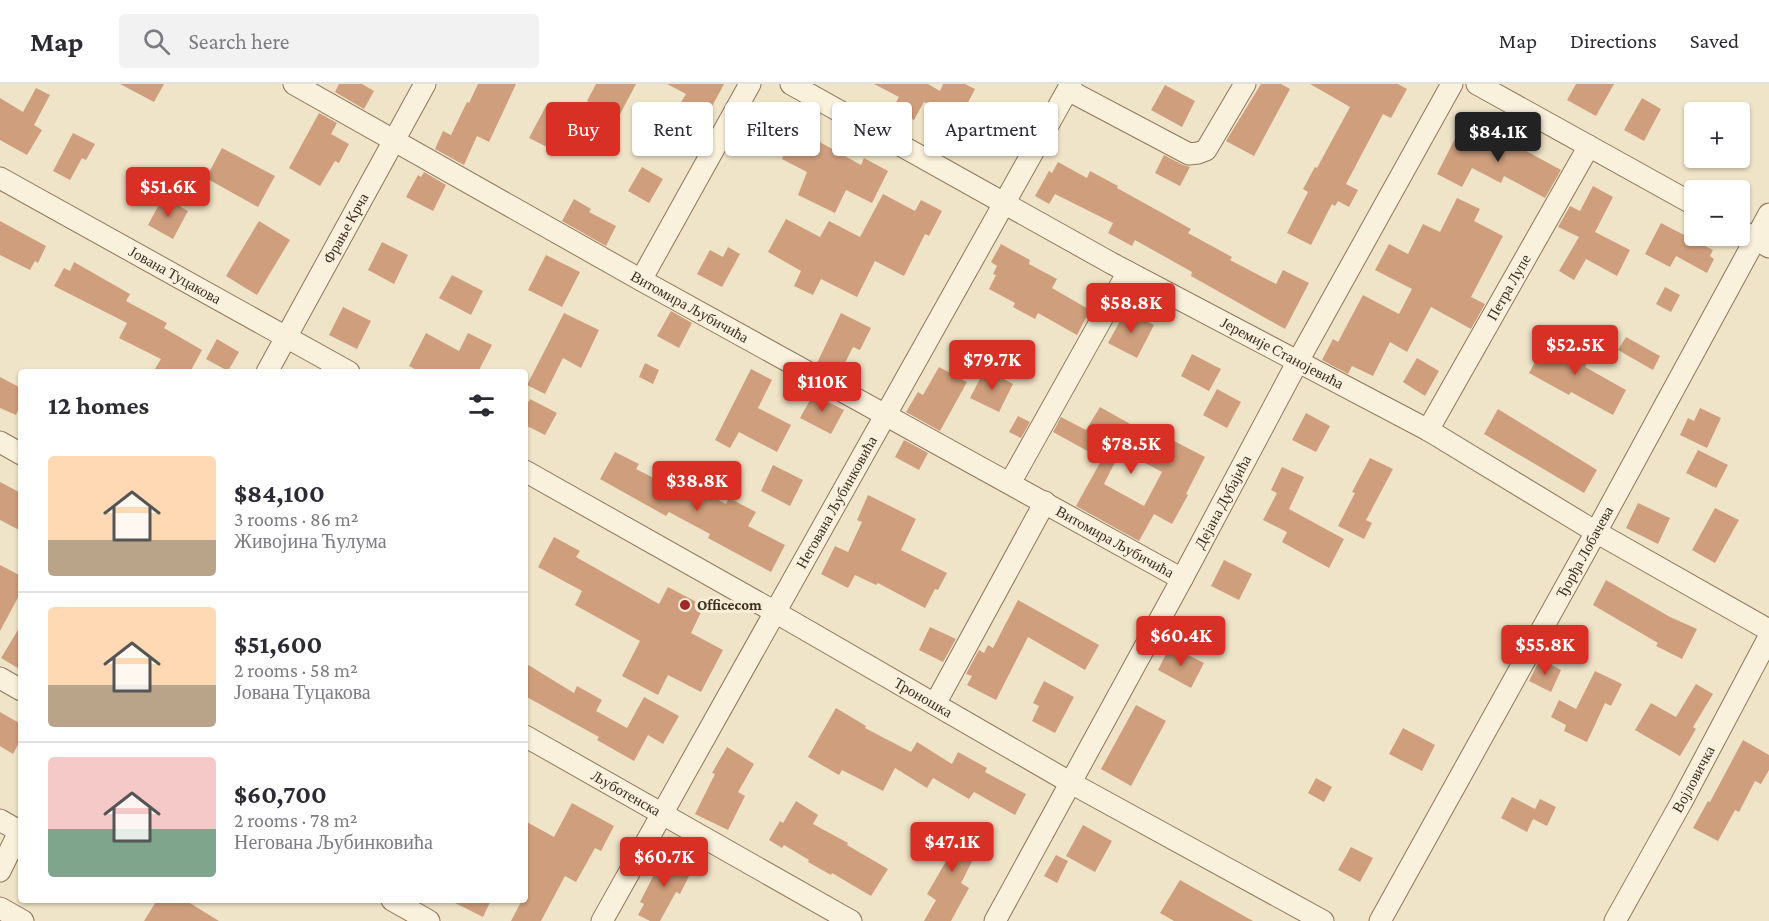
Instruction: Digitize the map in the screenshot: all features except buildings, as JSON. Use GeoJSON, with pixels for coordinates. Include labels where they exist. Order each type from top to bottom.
{"type":"FeatureCollection","features":[{"type":"Feature","properties":{"kind":"street","name":"Витомира Љубичића"},"geometry":{"type":"LineString","coordinates":[[294,84],[640,280],[1182,579]]}},
{"type":"Feature","properties":{"kind":"street","name":"Фрање Крча"},"geometry":{"type":"LineString","coordinates":[[269,369],[425,84]]}},
{"type":"Feature","properties":{"kind":"street"},"geometry":{"type":"LineString","coordinates":[[640,280],[750,84]]}},
{"type":"Feature","properties":{"kind":"street","name":"Јеремије Станојевића"},"geometry":{"type":"LineString","coordinates":[[791,84],[1128,272],[1428,430],[1596,532],[1769,630]]}},
{"type":"Feature","properties":{"kind":"street"},"geometry":{"type":"LineString","coordinates":[[1070,87],[1189,154],[1206,150],[1245,84]]}},
{"type":"Feature","properties":{"kind":"street","name":"Дејана Дубајића"},"geometry":{"type":"LineString","coordinates":[[995,921],[1298,361],[1452,84]]}},
{"type":"Feature","properties":{"kind":"street"},"geometry":{"type":"LineString","coordinates":[[1477,84],[1684,199]]}},
{"type":"Feature","properties":{"kind":"street","name":"Негована Љубинковића"},"geometry":{"type":"LineString","coordinates":[[602,921],[1070,87]]}},
{"type":"Feature","properties":{"kind":"street","name":"Петра Лупе"},"geometry":{"type":"LineString","coordinates":[[1428,430],[1588,146]]}},
{"type":"Feature","properties":{"kind":"street","name":"Јована Туцакова"},"geometry":{"type":"LineString","coordinates":[[0,178],[286,337]]}},
{"type":"Feature","properties":{"kind":"street","name":"Ђорђа Лобачева"},"geometry":{"type":"LineString","coordinates":[[1380,921],[1769,214]]}},
{"type":"Feature","properties":{"kind":"street"},"geometry":{"type":"LineString","coordinates":[[1010,483],[1128,272]]}},
{"type":"Feature","properties":{"kind":"street"},"geometry":{"type":"LineString","coordinates":[[286,337],[344,369]]}},
{"type":"Feature","properties":{"kind":"street"},"geometry":{"type":"LineString","coordinates":[[0,442],[18,452]]}},
{"type":"Feature","properties":{"kind":"street","name":"Троношка"},"geometry":{"type":"LineString","coordinates":[[528,473],[1071,783],[1323,921]]}},
{"type":"Feature","properties":{"kind":"street"},"geometry":{"type":"LineString","coordinates":[[935,704],[1046,502]]}},
{"type":"Feature","properties":{"kind":"street","name":"Војловичка"},"geometry":{"type":"LineString","coordinates":[[1615,921],[1769,637]]}},
{"type":"Feature","properties":{"kind":"street"},"geometry":{"type":"LineString","coordinates":[[0,678],[18,688]]}},
{"type":"Feature","properties":{"kind":"street","name":"Љуботенска"},"geometry":{"type":"LineString","coordinates":[[528,738],[851,921]]}},
{"type":"Feature","properties":{"kind":"street"},"geometry":{"type":"LineString","coordinates":[[0,820],[18,828]]}},
{"type":"Feature","properties":{"kind":"street"},"geometry":{"type":"LineString","coordinates":[[0,871],[18,833]]}},
{"type":"Feature","properties":{"kind":"street"},"geometry":{"type":"LineString","coordinates":[[397,903],[429,921]]}},
{"type":"Feature","properties":{"kind":"street"},"geometry":{"type":"LineString","coordinates":[[0,908],[23,921]]}},
{"type":"Feature","properties":{"kind":"place","name":"Officecom"},"geometry":{"type":"Point","coordinates":[685,605]}}]}
